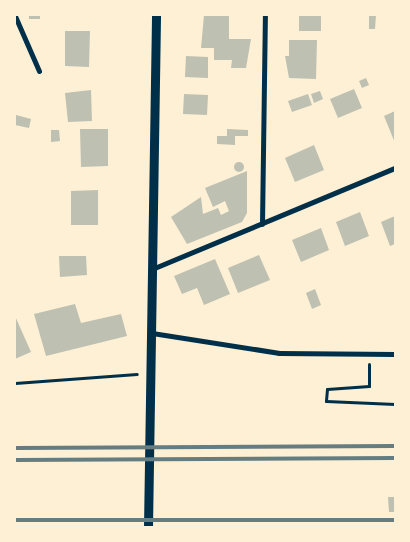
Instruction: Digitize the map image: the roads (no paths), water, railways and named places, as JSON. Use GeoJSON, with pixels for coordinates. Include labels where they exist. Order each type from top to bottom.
{"type":"FeatureCollection","features":[{"type":"Feature","properties":{"kind":"street"},"geometry":{"type":"LineString","coordinates":[[148,527],[156,15]]}},
{"type":"Feature","properties":{"kind":"street"},"geometry":{"type":"LineString","coordinates":[[262,224],[265,15]]}},
{"type":"Feature","properties":{"kind":"street"},"geometry":{"type":"LineString","coordinates":[[15,16],[39,71]]}},
{"type":"Feature","properties":{"kind":"street"},"geometry":{"type":"LineString","coordinates":[[151,269],[395,168]]}},
{"type":"Feature","properties":{"kind":"street"},"geometry":{"type":"LineString","coordinates":[[152,333],[271,352],[395,354]]}},
{"type":"Feature","properties":{"kind":"railway"},"geometry":{"type":"LineString","coordinates":[[15,448],[395,446]]}},
{"type":"Feature","properties":{"kind":"railway"},"geometry":{"type":"LineString","coordinates":[[15,460],[395,458]]}},
{"type":"Feature","properties":{"kind":"railway"},"geometry":{"type":"LineString","coordinates":[[15,520],[395,520]]}}]}
